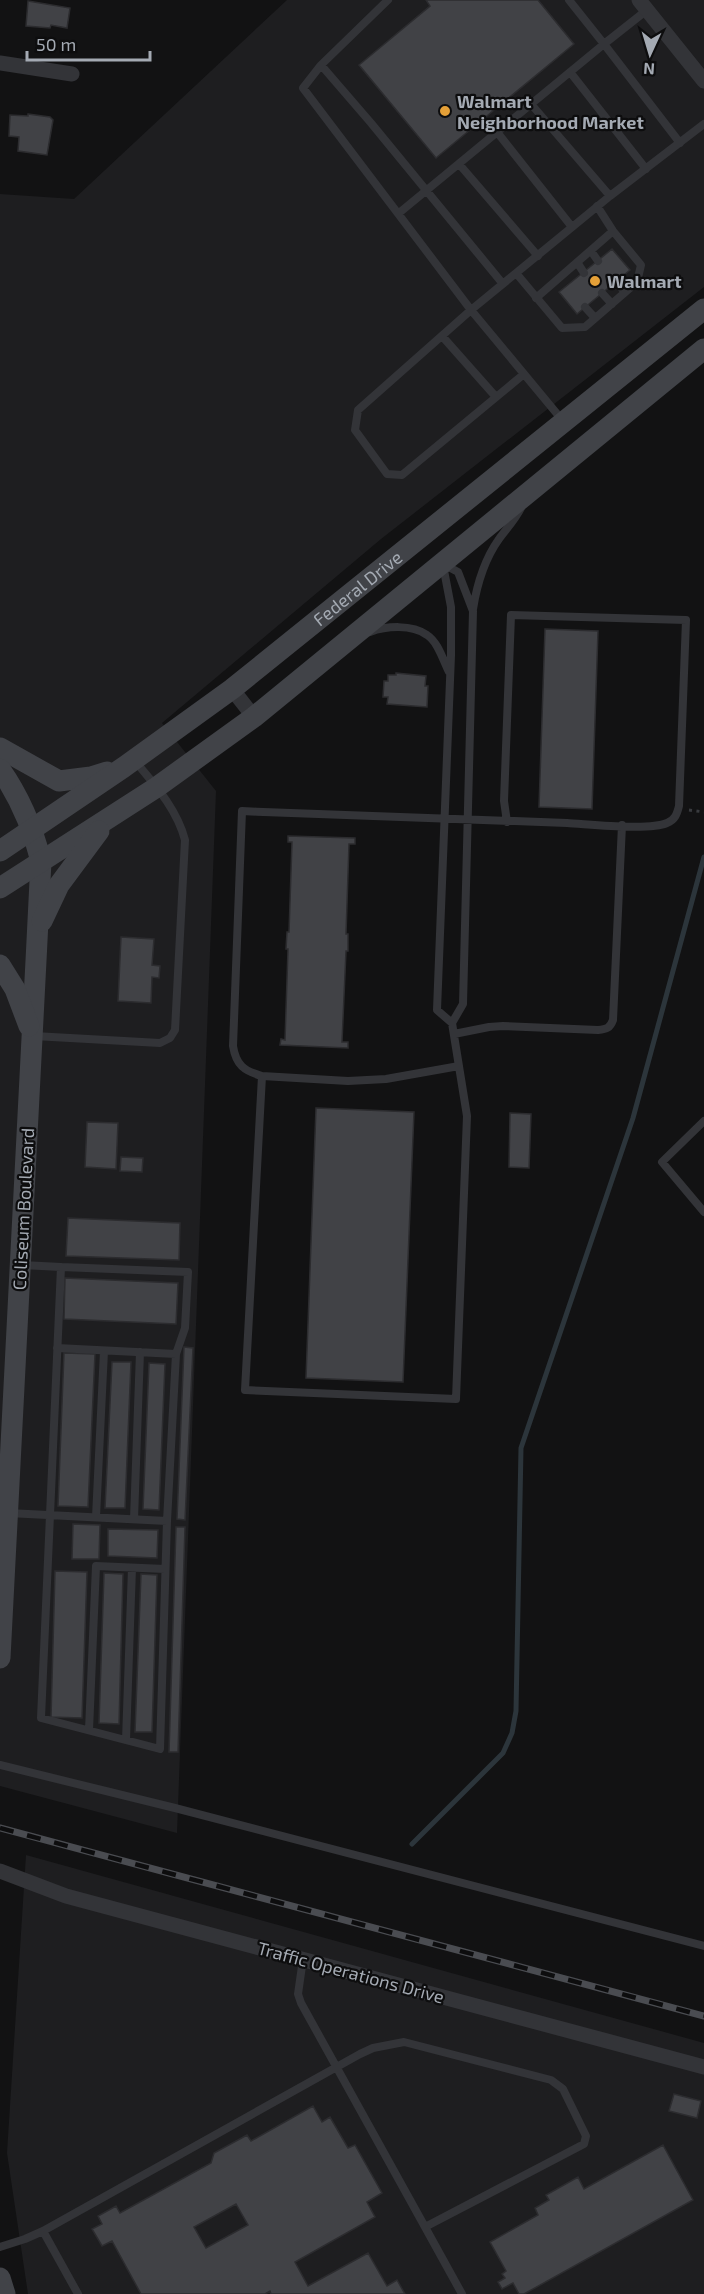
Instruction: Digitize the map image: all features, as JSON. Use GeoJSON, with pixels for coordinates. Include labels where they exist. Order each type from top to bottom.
{"type":"FeatureCollection","features":[{"type":"Feature","properties":{"kind":"main road","name":"Federal Drive"},"geometry":{"type":"LineString","coordinates":[[0,850],[129,763],[232,689],[704,309]]}},
{"type":"Feature","properties":{"kind":"main road","name":"Federal Drive"},"geometry":{"type":"LineString","coordinates":[[0,888],[157,787],[254,717],[350,641],[704,349]]}},
{"type":"Feature","properties":{"kind":"main road"},"geometry":{"type":"LineString","coordinates":[[423,537],[443,564]]}},
{"type":"Feature","properties":{"kind":"main road"},"geometry":{"type":"LineString","coordinates":[[0,748],[59,781],[91,777],[129,763]]}},
{"type":"Feature","properties":{"kind":"main road","name":"Coliseum Boulevard"},"geometry":{"type":"LineString","coordinates":[[0,769],[12,788],[32,830],[41,861],[20,1265],[10,1371],[7,1512],[0,1658]]}},
{"type":"Feature","properties":{"kind":"main road"},"geometry":{"type":"LineString","coordinates":[[37,932],[59,885],[106,821]]}},
{"type":"Feature","properties":{"kind":"main road"},"geometry":{"type":"LineString","coordinates":[[0,965],[15,989],[32,1036]]}},
{"type":"Feature","properties":{"kind":"main road"},"geometry":{"type":"LineString","coordinates":[[0,2278],[5,2294]]}},
{"type":"Feature","properties":{"kind":"street"},"geometry":{"type":"LineString","coordinates":[[643,5],[704,81]]}},
{"type":"Feature","properties":{"kind":"street"},"geometry":{"type":"LineString","coordinates":[[0,63],[72,74]]}},
{"type":"Feature","properties":{"kind":"street"},"geometry":{"type":"LineString","coordinates":[[232,689],[254,717]]}},
{"type":"Feature","properties":{"kind":"street","name":"Traffic Operations Drive"},"geometry":{"type":"LineString","coordinates":[[0,1871],[66,1896],[704,2067]]}},
{"type":"Feature","properties":{"kind":"lane"},"geometry":{"type":"LineString","coordinates":[[388,0],[321,65],[303,88],[471,310],[564,422]]}},
{"type":"Feature","properties":{"kind":"lane"},"geometry":{"type":"LineString","coordinates":[[569,0],[680,143]]}},
{"type":"Feature","properties":{"kind":"lane"},"geometry":{"type":"LineString","coordinates":[[399,213],[604,44],[643,5]]}},
{"type":"Feature","properties":{"kind":"lane"},"geometry":{"type":"LineString","coordinates":[[321,65],[503,284]]}},
{"type":"Feature","properties":{"kind":"lane"},"geometry":{"type":"LineString","coordinates":[[570,72],[646,169]]}},
{"type":"Feature","properties":{"kind":"lane"},"geometry":{"type":"LineString","coordinates":[[531,104],[610,196]]}},
{"type":"Feature","properties":{"kind":"lane"},"geometry":{"type":"LineString","coordinates":[[524,374],[402,475],[387,474],[355,430],[358,410],[471,310],[597,206],[704,124]]}},
{"type":"Feature","properties":{"kind":"lane"},"geometry":{"type":"LineString","coordinates":[[497,132],[572,227]]}},
{"type":"Feature","properties":{"kind":"lane"},"geometry":{"type":"LineString","coordinates":[[459,164],[538,256]]}},
{"type":"Feature","properties":{"kind":"lane"},"geometry":{"type":"LineString","coordinates":[[516,273],[562,328],[585,327],[637,282],[641,265],[613,231],[597,206]]}},
{"type":"Feature","properties":{"kind":"lane"},"geometry":{"type":"LineString","coordinates":[[536,298],[613,231]]}},
{"type":"Feature","properties":{"kind":"lane"},"geometry":{"type":"LineString","coordinates":[[591,251],[598,261]]}},
{"type":"Feature","properties":{"kind":"lane"},"geometry":{"type":"LineString","coordinates":[[577,262],[584,273]]}},
{"type":"Feature","properties":{"kind":"lane"},"geometry":{"type":"LineString","coordinates":[[559,278],[567,286]]}},
{"type":"Feature","properties":{"kind":"lane"},"geometry":{"type":"LineString","coordinates":[[616,282],[625,292]]}},
{"type":"Feature","properties":{"kind":"lane"},"geometry":{"type":"LineString","coordinates":[[602,293],[612,304]]}},
{"type":"Feature","properties":{"kind":"lane"},"geometry":{"type":"LineString","coordinates":[[585,307],[595,318]]}},
{"type":"Feature","properties":{"kind":"lane"},"geometry":{"type":"LineString","coordinates":[[442,336],[496,398]]}},
{"type":"Feature","properties":{"kind":"lane"},"geometry":{"type":"LineString","coordinates":[[452,1023],[463,1004],[473,611],[476,586],[484,565],[513,522],[528,494]]}},
{"type":"Feature","properties":{"kind":"lane"},"geometry":{"type":"LineString","coordinates":[[443,564],[458,572],[473,611]]}},
{"type":"Feature","properties":{"kind":"lane"},"geometry":{"type":"LineString","coordinates":[[262,1076],[245,1390],[456,1399],[467,1116],[452,1023],[437,1010],[451,607],[443,564]]}},
{"type":"Feature","properties":{"kind":"lane"},"geometry":{"type":"LineString","coordinates":[[459,1066],[391,1079],[348,1081],[262,1076],[244,1071],[235,1059],[233,1046],[242,812],[507,822],[665,824],[678,813],[686,620],[511,615],[504,801],[507,822]]}},
{"type":"Feature","properties":{"kind":"lane"},"geometry":{"type":"LineString","coordinates":[[350,641],[380,629],[404,628],[426,634],[437,646],[450,676]]}},
{"type":"Feature","properties":{"kind":"lane"},"geometry":{"type":"LineString","coordinates":[[32,1036],[160,1042],[170,1038],[175,1030],[185,840],[181,824],[157,787],[129,763]]}},
{"type":"Feature","properties":{"kind":"lane"},"geometry":{"type":"LineString","coordinates":[[454,1034],[489,1027],[598,1030],[611,1026],[622,825]]}},
{"type":"Feature","properties":{"kind":"lane"},"geometry":{"type":"LineString","coordinates":[[704,1121],[662,1162],[704,1212]]}},
{"type":"Feature","properties":{"kind":"lane"},"geometry":{"type":"LineString","coordinates":[[20,1265],[188,1272],[185,1328],[176,1354],[165,1569],[160,1749],[41,1718],[61,1267]]}},
{"type":"Feature","properties":{"kind":"lane"},"geometry":{"type":"LineString","coordinates":[[57,1348],[176,1354]]}},
{"type":"Feature","properties":{"kind":"lane"},"geometry":{"type":"LineString","coordinates":[[96,1517],[104,1351]]}},
{"type":"Feature","properties":{"kind":"lane"},"geometry":{"type":"LineString","coordinates":[[134,1519],[140,1353]]}},
{"type":"Feature","properties":{"kind":"lane"},"geometry":{"type":"LineString","coordinates":[[7,1512],[167,1521]]}},
{"type":"Feature","properties":{"kind":"lane"},"geometry":{"type":"LineString","coordinates":[[89,1730],[96,1566],[165,1569]]}},
{"type":"Feature","properties":{"kind":"lane"},"geometry":{"type":"LineString","coordinates":[[126,1740],[132,1568]]}},
{"type":"Feature","properties":{"kind":"lane"},"geometry":{"type":"LineString","coordinates":[[0,1765],[187,1810],[704,1946]]}},
{"type":"Feature","properties":{"kind":"lane"},"geometry":{"type":"LineString","coordinates":[[303,1959],[298,1994],[305,2012],[462,2294]]}},
{"type":"Feature","properties":{"kind":"lane"},"geometry":{"type":"LineString","coordinates":[[0,2247],[26,2240],[43,2231],[374,2048],[404,2042],[551,2080],[563,2089],[585,2129],[584,2144],[425,2227]]}},
{"type":"Feature","properties":{"kind":"lane"},"geometry":{"type":"LineString","coordinates":[[43,2231],[78,2294]]}},
{"type":"Feature","properties":{"kind":"shaded area"},"geometry":{"type":"Polygon","coordinates":[[[287,0],[704,0],[704,287],[381,539],[162,723],[216,791],[177,1833],[0,1786],[0,194],[74,199],[287,0]]]}},
{"type":"Feature","properties":{"kind":"shaded area"},"geometry":{"type":"Polygon","coordinates":[[[26,1855],[704,2043],[704,2294],[28,2294],[7,2153],[26,1855]]]}},
{"type":"Feature","properties":{"kind":"building","name":"Walmart Neighborhood Market"},"geometry":{"type":"Polygon","coordinates":[[[426,0],[538,0],[574,44],[436,158],[359,65],[430,6],[426,0]]]}},
{"type":"Feature","properties":{"kind":"building"},"geometry":{"type":"Polygon","coordinates":[[[28,1],[70,8],[67,28],[51,25],[50,28],[26,26],[28,1]]]}},
{"type":"Feature","properties":{"kind":"building"},"geometry":{"type":"Polygon","coordinates":[[[28,114],[50,117],[53,120],[47,155],[18,151],[19,137],[9,136],[10,115],[28,116],[28,114]]]}},
{"type":"Feature","properties":{"kind":"building"},"geometry":{"type":"Polygon","coordinates":[[[612,249],[630,270],[577,314],[559,292],[612,249]]]}},
{"type":"Feature","properties":{"kind":"building"},"geometry":{"type":"Polygon","coordinates":[[[545,629],[598,631],[592,809],[539,807],[545,629]]]}},
{"type":"Feature","properties":{"kind":"building"},"geometry":{"type":"Polygon","coordinates":[[[396,673],[426,676],[427,707],[387,704],[388,697],[383,697],[384,681],[388,681],[388,675],[396,675],[396,673]]]}},
{"type":"Feature","properties":{"kind":"building"},"geometry":{"type":"Polygon","coordinates":[[[288,836],[355,838],[355,844],[349,844],[346,934],[348,934],[348,951],[346,951],[342,1042],[348,1042],[348,1048],[280,1045],[281,1039],[285,1040],[288,949],[286,949],[287,932],[289,932],[292,842],[288,842],[288,836]]]}},
{"type":"Feature","properties":{"kind":"building"},"geometry":{"type":"Polygon","coordinates":[[[121,937],[154,939],[152,965],[160,966],[159,978],[152,977],[151,1003],[118,1001],[121,937]]]}},
{"type":"Feature","properties":{"kind":"building"},"geometry":{"type":"Polygon","coordinates":[[[316,1108],[414,1112],[403,1382],[306,1378],[316,1108]]]}},
{"type":"Feature","properties":{"kind":"building"},"geometry":{"type":"Polygon","coordinates":[[[510,1113],[531,1114],[529,1168],[509,1167],[510,1113]]]}},
{"type":"Feature","properties":{"kind":"building"},"geometry":{"type":"Polygon","coordinates":[[[87,1122],[118,1123],[116,1169],[85,1167],[87,1122]]]}},
{"type":"Feature","properties":{"kind":"building"},"geometry":{"type":"Polygon","coordinates":[[[121,1157],[143,1158],[142,1172],[120,1171],[121,1157]]]}},
{"type":"Feature","properties":{"kind":"building"},"geometry":{"type":"Polygon","coordinates":[[[68,1218],[180,1223],[179,1260],[66,1256],[68,1218]]]}},
{"type":"Feature","properties":{"kind":"building"},"geometry":{"type":"Polygon","coordinates":[[[65,1278],[178,1283],[176,1324],[64,1319],[65,1278]]]}},
{"type":"Feature","properties":{"kind":"building"},"geometry":{"type":"Polygon","coordinates":[[[184,1347],[193,1348],[185,1520],[177,1519],[184,1347]]]}},
{"type":"Feature","properties":{"kind":"building"},"geometry":{"type":"Polygon","coordinates":[[[64,1353],[95,1354],[88,1507],[58,1506],[64,1353]]]}},
{"type":"Feature","properties":{"kind":"building"},"geometry":{"type":"Polygon","coordinates":[[[112,1362],[131,1362],[125,1508],[105,1508],[112,1362]]]}},
{"type":"Feature","properties":{"kind":"building"},"geometry":{"type":"Polygon","coordinates":[[[149,1363],[165,1364],[159,1510],[143,1509],[149,1363]]]}},
{"type":"Feature","properties":{"kind":"building"},"geometry":{"type":"Polygon","coordinates":[[[73,1524],[100,1525],[99,1559],[72,1559],[73,1524]]]}},
{"type":"Feature","properties":{"kind":"building"},"geometry":{"type":"Polygon","coordinates":[[[176,1527],[185,1527],[178,1752],[169,1752],[176,1527]]]}},
{"type":"Feature","properties":{"kind":"building"},"geometry":{"type":"Polygon","coordinates":[[[108,1529],[158,1530],[157,1558],[108,1556],[108,1529]]]}},
{"type":"Feature","properties":{"kind":"building"},"geometry":{"type":"Polygon","coordinates":[[[55,1571],[87,1572],[82,1718],[51,1717],[55,1571]]]}},
{"type":"Feature","properties":{"kind":"building"},"geometry":{"type":"Polygon","coordinates":[[[104,1573],[123,1574],[119,1724],[99,1723],[104,1573]]]}},
{"type":"Feature","properties":{"kind":"building"},"geometry":{"type":"Polygon","coordinates":[[[141,1574],[157,1575],[152,1732],[135,1732],[141,1574]]]}},
{"type":"Feature","properties":{"kind":"building"},"geometry":{"type":"Polygon","coordinates":[[[674,2094],[701,2101],[697,2118],[669,2111],[674,2094]]]}},
{"type":"Feature","properties":{"kind":"building"},"geometry":{"type":"Polygon","coordinates":[[[313,2106],[322,2122],[330,2117],[348,2148],[355,2145],[382,2193],[367,2202],[375,2217],[295,2262],[308,2286],[368,2253],[387,2286],[397,2280],[405,2294],[271,2294],[270,2291],[265,2294],[141,2294],[112,2241],[102,2246],[92,2229],[102,2224],[98,2216],[116,2206],[120,2213],[211,2163],[214,2153],[247,2135],[251,2141],[313,2106]],[[236,2204],[194,2227],[206,2248],[248,2225],[236,2204]]]}},
{"type":"Feature","properties":{"kind":"building"},"geometry":{"type":"Polygon","coordinates":[[[663,2145],[693,2200],[524,2294],[519,2294],[513,2283],[502,2289],[498,2282],[505,2278],[502,2274],[506,2271],[490,2242],[538,2215],[535,2208],[549,2200],[546,2195],[578,2177],[584,2189],[663,2145]]]}},
{"type":"Feature","properties":{"kind":"waterway"},"geometry":{"type":"LineString","coordinates":[[412,1844],[503,1753],[512,1733],[516,1711],[521,1448],[633,1118],[704,857]]}},
{"type":"Feature","properties":{"kind":"railway"},"geometry":{"type":"LineString","coordinates":[[0,1828],[704,2016]]}},
{"type":"Feature","properties":{"kind":"place","name":"Walmart Neighborhood Market"},"geometry":{"type":"Point","coordinates":[445,111]}},
{"type":"Feature","properties":{"kind":"place","name":"Walmart"},"geometry":{"type":"Point","coordinates":[595,281]}}]}
